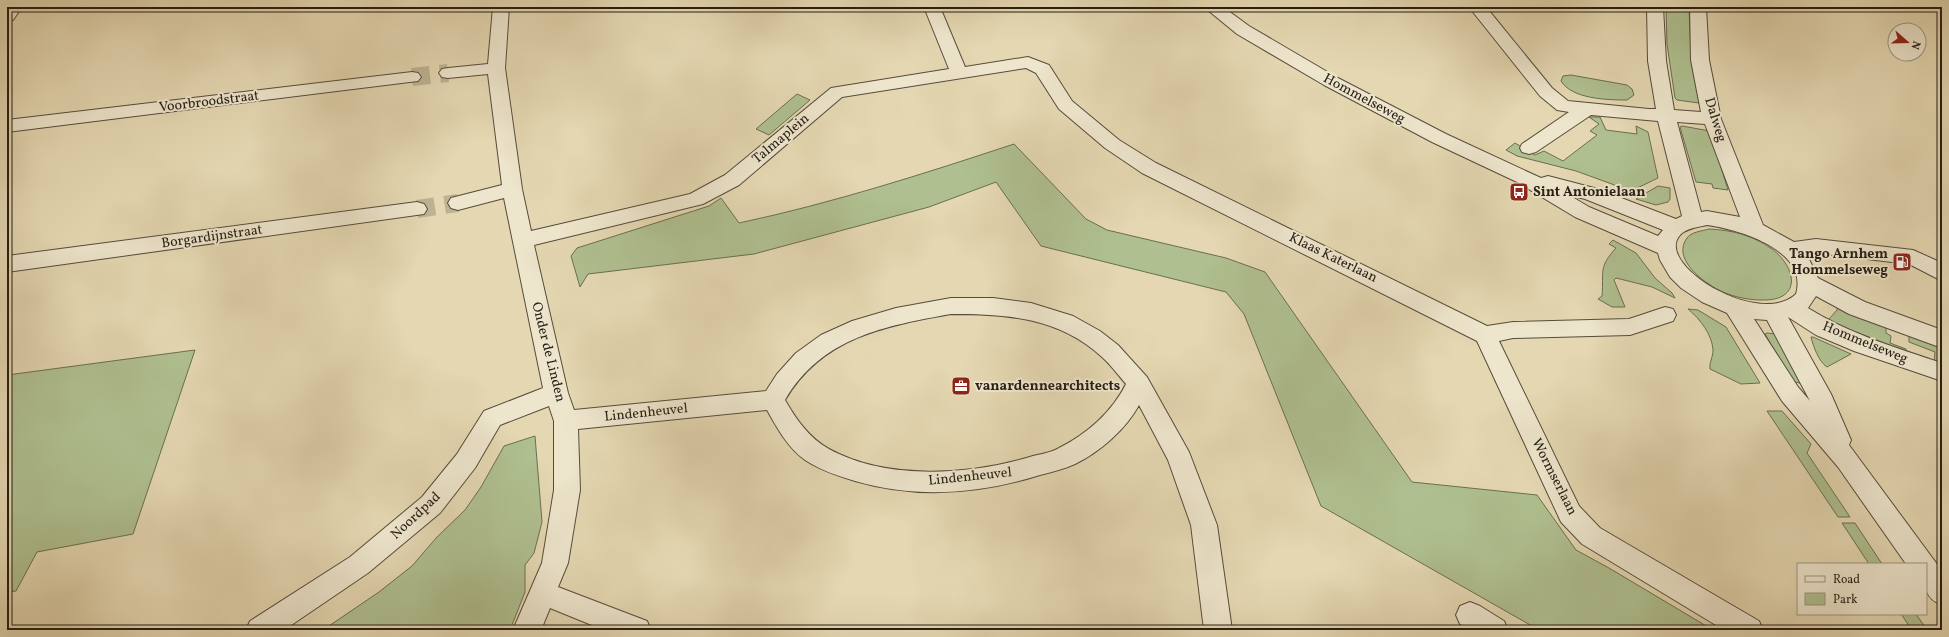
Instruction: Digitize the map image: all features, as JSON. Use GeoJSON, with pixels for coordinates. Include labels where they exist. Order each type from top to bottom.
{"type":"FeatureCollection","features":[{"type":"Feature","properties":{"kind":"street"},"geometry":{"type":"LineString","coordinates":[[7,16],[14,7]]}},
{"type":"Feature","properties":{"kind":"street"},"geometry":{"type":"LineString","coordinates":[[932,7],[959,73]]}},
{"type":"Feature","properties":{"kind":"street","name":"Hommelseweg"},"geometry":{"type":"LineString","coordinates":[[1212,7],[1243,30],[1330,81],[1438,138],[1524,177],[1582,212],[1666,248]]}},
{"type":"Feature","properties":{"kind":"street"},"geometry":{"type":"LineString","coordinates":[[1477,7],[1546,92],[1563,106],[1649,115],[1668,115],[1712,119]]}},
{"type":"Feature","properties":{"kind":"street"},"geometry":{"type":"LineString","coordinates":[[1655,7],[1654,48],[1668,115],[1684,223]]}},
{"type":"Feature","properties":{"kind":"street","name":"Dalweg"},"geometry":{"type":"LineString","coordinates":[[1698,7],[1700,60],[1712,119],[1754,228]]}},
{"type":"Feature","properties":{"kind":"street","name":"Onder de Linden"},"geometry":{"type":"LineString","coordinates":[[506,8],[496,68],[512,189],[556,393],[566,421],[567,490],[556,563],[527,630]]}},
{"type":"Feature","properties":{"kind":"street","name":"Talmaplein"},"geometry":{"type":"LineString","coordinates":[[522,241],[696,199],[732,180],[837,92],[1028,62],[1043,68]]}},
{"type":"Feature","properties":{"kind":"street"},"geometry":{"type":"LineString","coordinates":[[448,73],[496,68]]}},
{"type":"Feature","properties":{"kind":"street","name":"Klaas Katerlaan"},"geometry":{"type":"LineString","coordinates":[[1043,68],[1065,105],[1112,144],[1149,168],[1485,334]]}},
{"type":"Feature","properties":{"kind":"street","name":"Voorbroodstraat"},"geometry":{"type":"LineString","coordinates":[[7,126],[412,77]]}},
{"type":"Feature","properties":{"kind":"street"},"geometry":{"type":"LineString","coordinates":[[1530,148],[1587,109]]}},
{"type":"Feature","properties":{"kind":"street","name":"Hommelseweg"},"geometry":{"type":"LineString","coordinates":[[1524,177],[1591,194],[1684,223]]}},
{"type":"Feature","properties":{"kind":"street"},"geometry":{"type":"LineString","coordinates":[[458,203],[512,189]]}},
{"type":"Feature","properties":{"kind":"street","name":"Borgardijnstraat"},"geometry":{"type":"LineString","coordinates":[[7,264],[417,209]]}},
{"type":"Feature","properties":{"kind":"street"},"geometry":{"type":"LineString","coordinates":[[1722,220],[1754,228],[1778,242],[1788,250],[1799,260],[1806,272],[1809,283],[1805,298],[1783,310],[1756,311],[1735,307],[1717,301],[1687,282],[1676,270],[1669,259],[1666,248],[1668,236],[1684,223],[1722,220]]}},
{"type":"Feature","properties":{"kind":"street"},"geometry":{"type":"LineString","coordinates":[[1788,250],[1816,246],[1913,258],[1942,273]]}},
{"type":"Feature","properties":{"kind":"street"},"geometry":{"type":"LineString","coordinates":[[1809,283],[1857,308],[1942,339]]}},
{"type":"Feature","properties":{"kind":"street"},"geometry":{"type":"LineString","coordinates":[[773,400],[785,380],[804,359],[830,341],[860,327],[896,316],[952,306],[993,306],[1023,310],[1065,322],[1092,337],[1110,351],[1139,384],[1180,459],[1204,525],[1218,630]]}},
{"type":"Feature","properties":{"kind":"street"},"geometry":{"type":"LineString","coordinates":[[1735,307],[1790,394],[1847,460],[1920,563]]}},
{"type":"Feature","properties":{"kind":"street"},"geometry":{"type":"LineString","coordinates":[[1783,310],[1847,460]]}},
{"type":"Feature","properties":{"kind":"street","name":"Hommelseweg"},"geometry":{"type":"LineString","coordinates":[[1783,310],[1862,345],[1942,372]]}},
{"type":"Feature","properties":{"kind":"street"},"geometry":{"type":"LineString","coordinates":[[1485,334],[1513,330],[1630,327],[1665,315]]}},
{"type":"Feature","properties":{"kind":"street","name":"Wormserlaan"},"geometry":{"type":"LineString","coordinates":[[1485,334],[1570,514],[1591,536],[1749,630]]}},
{"type":"Feature","properties":{"kind":"street","name":"Lindenheuvel"},"geometry":{"type":"LineString","coordinates":[[566,421],[773,400],[780,413],[802,443],[821,457],[856,470],[887,478],[924,482],[950,482],[992,477],[1024,471],[1070,455],[1102,432],[1121,414],[1139,384]]}},
{"type":"Feature","properties":{"kind":"street","name":"Noordpad"},"geometry":{"type":"LineString","coordinates":[[260,630],[359,566],[431,505],[466,461],[492,418],[556,393]]}},
{"type":"Feature","properties":{"kind":"street"},"geometry":{"type":"LineString","coordinates":[[1927,571],[1942,593]]}},
{"type":"Feature","properties":{"kind":"street"},"geometry":{"type":"LineString","coordinates":[[542,593],[637,630]]}},
{"type":"Feature","properties":{"kind":"street"},"geometry":{"type":"LineString","coordinates":[[1470,616],[1494,630]]}},
{"type":"Feature","properties":{"kind":"green space"},"geometry":{"type":"Polygon","coordinates":[[[1666,7],[1689,7],[1691,58],[1700,101],[1699,103],[1677,100],[1675,98],[1667,44],[1666,7]]]}},
{"type":"Feature","properties":{"kind":"green space"},"geometry":{"type":"Polygon","coordinates":[[[1571,75],[1627,85],[1632,89],[1634,95],[1627,100],[1610,100],[1581,95],[1573,92],[1561,81],[1563,76],[1571,75]]]}},
{"type":"Feature","properties":{"kind":"green space"},"geometry":{"type":"Polygon","coordinates":[[[797,94],[810,100],[769,135],[756,129],[797,94]]]}},
{"type":"Feature","properties":{"kind":"green space"},"geometry":{"type":"Polygon","coordinates":[[[1589,117],[1600,117],[1606,130],[1637,134],[1636,126],[1648,132],[1658,178],[1631,191],[1576,171],[1517,156],[1506,150],[1515,143],[1535,155],[1544,151],[1563,161],[1597,135],[1590,131],[1599,124],[1589,117]]]}},
{"type":"Feature","properties":{"kind":"green space"},"geometry":{"type":"Polygon","coordinates":[[[1682,126],[1710,131],[1728,190],[1713,188],[1712,184],[1696,182],[1680,127],[1682,126]]]}},
{"type":"Feature","properties":{"kind":"green space"},"geometry":{"type":"Polygon","coordinates":[[[1014,144],[1086,219],[1107,230],[1226,258],[1265,272],[1412,482],[1537,495],[1576,550],[1713,630],[1539,630],[1321,506],[1244,314],[1226,292],[1041,246],[996,182],[929,207],[754,254],[588,274],[580,287],[571,256],[577,248],[709,206],[721,198],[739,223],[843,197],[912,177],[1014,144]]]}},
{"type":"Feature","properties":{"kind":"green space"},"geometry":{"type":"Polygon","coordinates":[[[1658,186],[1670,188],[1670,199],[1668,202],[1656,205],[1636,199],[1658,186]]]}},
{"type":"Feature","properties":{"kind":"green space"},"geometry":{"type":"Polygon","coordinates":[[[1709,229],[1742,234],[1765,244],[1772,249],[1787,265],[1791,282],[1789,289],[1784,295],[1775,299],[1750,299],[1726,293],[1703,280],[1690,268],[1683,253],[1683,246],[1691,234],[1709,229]]]}},
{"type":"Feature","properties":{"kind":"green space"},"geometry":{"type":"Polygon","coordinates":[[[1613,240],[1636,253],[1655,278],[1672,293],[1675,298],[1652,287],[1616,278],[1614,280],[1625,307],[1612,307],[1598,299],[1602,296],[1604,265],[1606,260],[1616,248],[1609,244],[1613,240]]]}},
{"type":"Feature","properties":{"kind":"green space"},"geometry":{"type":"Polygon","coordinates":[[[1838,305],[1886,325],[1886,333],[1891,336],[1890,343],[1906,349],[1906,352],[1831,322],[1829,319],[1837,310],[1838,305]]]}},
{"type":"Feature","properties":{"kind":"green space"},"geometry":{"type":"Polygon","coordinates":[[[1688,309],[1698,310],[1726,327],[1760,383],[1741,384],[1710,369],[1713,350],[1710,338],[1701,322],[1688,309]]]}},
{"type":"Feature","properties":{"kind":"green space"},"geometry":{"type":"Polygon","coordinates":[[[1765,334],[1776,334],[1803,384],[1792,381],[1765,334]]]}},
{"type":"Feature","properties":{"kind":"green space"},"geometry":{"type":"Polygon","coordinates":[[[1909,334],[1942,346],[1942,366],[1934,363],[1935,352],[1909,342],[1909,334]]]}},
{"type":"Feature","properties":{"kind":"green space"},"geometry":{"type":"Polygon","coordinates":[[[1811,337],[1851,354],[1827,367],[1819,358],[1811,337]]]}},
{"type":"Feature","properties":{"kind":"green space"},"geometry":{"type":"Polygon","coordinates":[[[195,350],[133,534],[37,552],[16,591],[7,592],[7,375],[195,350]]]}},
{"type":"Feature","properties":{"kind":"green space"},"geometry":{"type":"Polygon","coordinates":[[[1767,411],[1782,411],[1811,444],[1807,453],[1850,517],[1838,517],[1767,411]]]}},
{"type":"Feature","properties":{"kind":"green space"},"geometry":{"type":"Polygon","coordinates":[[[535,436],[542,522],[534,553],[525,565],[525,592],[510,630],[323,630],[379,592],[412,566],[437,537],[465,510],[481,487],[504,446],[535,436]]]}},
{"type":"Feature","properties":{"kind":"green space"},"geometry":{"type":"Polygon","coordinates":[[[1842,523],[1855,523],[1881,563],[1868,563],[1842,523]]]}},
{"type":"Feature","properties":{"kind":"green space"},"geometry":{"type":"Polygon","coordinates":[[[1902,615],[1917,615],[1927,630],[1912,630],[1902,615]]]}},
{"type":"Feature","properties":{"kind":"tunnel"},"geometry":{"type":"LineString","coordinates":[[412,77],[448,73]]}},
{"type":"Feature","properties":{"kind":"tunnel"},"geometry":{"type":"LineString","coordinates":[[417,209],[458,203]]}},
{"type":"Feature","properties":{"kind":"place","name":"Sint Antonielaan"},"geometry":{"type":"Point","coordinates":[1519,192]}},
{"type":"Feature","properties":{"kind":"place","name":"Tango Arnhem Hommelseweg"},"geometry":{"type":"Point","coordinates":[1902,262]}},
{"type":"Feature","properties":{"kind":"place","name":"vanardennearchitects"},"geometry":{"type":"Point","coordinates":[961,386]}}]}
